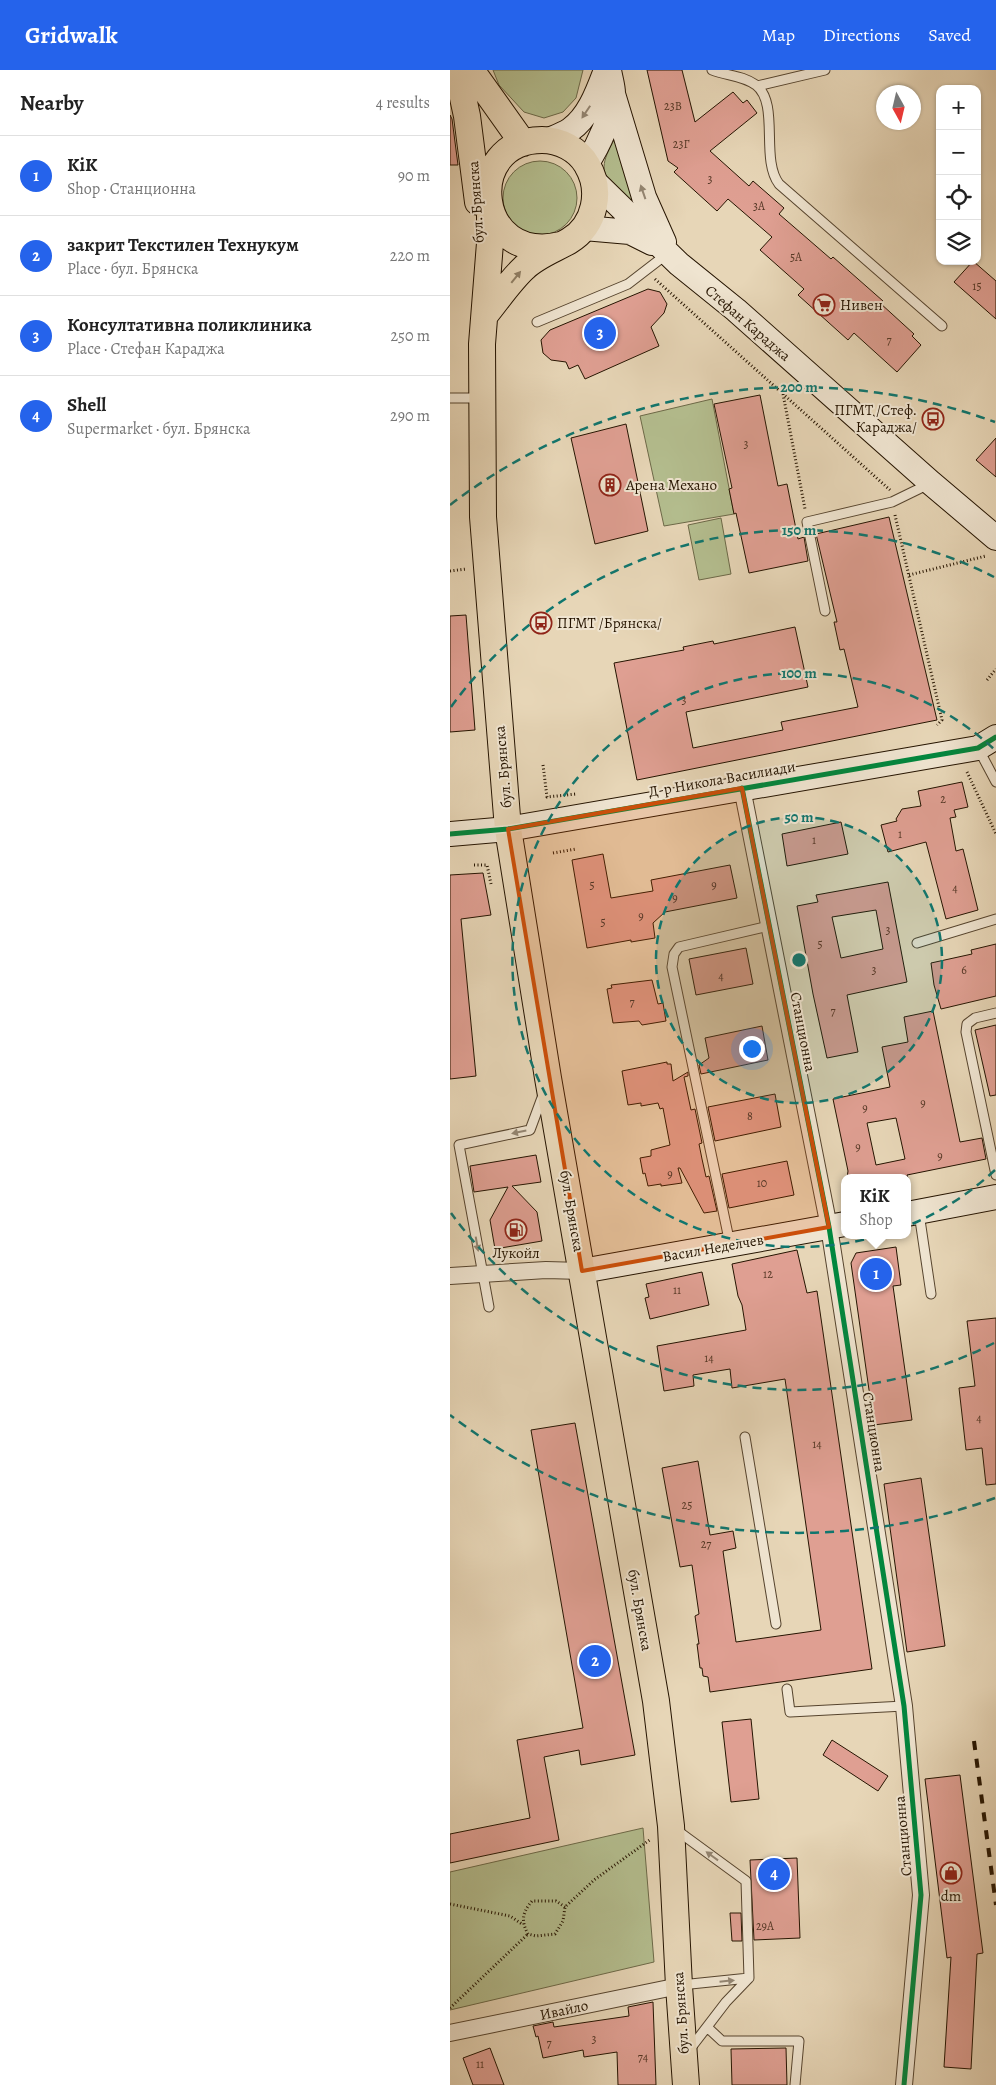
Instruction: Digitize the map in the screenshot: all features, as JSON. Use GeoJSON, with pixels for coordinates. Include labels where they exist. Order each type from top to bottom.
{"type":"FeatureCollection","features":[{"type":"Feature","properties":{"kind":"main road","name":"бул. Брянска"},"geometry":{"type":"LineString","coordinates":[[457,70],[468,116],[476,179],[484,325],[482,398],[483,517],[508,828],[548,1078],[656,1701],[671,1826],[686,2085]]}},
{"type":"Feature","properties":{"kind":"main road"},"geometry":{"type":"LineString","coordinates":[[470,70],[483,133],[489,180],[488,200],[490,210],[484,325]]}},
{"type":"Feature","properties":{"kind":"main road"},"geometry":{"type":"LineString","coordinates":[[470,70],[523,143]]}},
{"type":"Feature","properties":{"kind":"main road"},"geometry":{"type":"LineString","coordinates":[[549,140],[570,130],[579,123],[599,90],[607,70]]}},
{"type":"Feature","properties":{"kind":"main road"},"geometry":{"type":"LineString","coordinates":[[607,70],[644,197],[669,253]]}},
{"type":"Feature","properties":{"kind":"main road"},"geometry":{"type":"LineString","coordinates":[[484,325],[524,267],[570,241],[584,228],[595,206],[591,173],[613,94]]}},
{"type":"Feature","properties":{"kind":"main road"},"geometry":{"type":"LineString","coordinates":[[489,180],[494,168],[502,157],[523,143],[536,140],[549,140],[563,144],[576,152],[591,173]]}},
{"type":"Feature","properties":{"kind":"main road","name":"Стефан Караджа"},"geometry":{"type":"LineString","coordinates":[[591,173],[669,253],[931,483],[991,547]]}},
{"type":"Feature","properties":{"kind":"main road"},"geometry":{"type":"LineString","coordinates":[[490,210],[502,231],[524,245],[536,248],[561,245]]}},
{"type":"Feature","properties":{"kind":"main road"},"geometry":{"type":"LineString","coordinates":[[584,228],[630,232],[669,253]]}},
{"type":"Feature","properties":{"kind":"main road","name":"Д-р Никола Василиади"},"geometry":{"type":"LineString","coordinates":[[450,834],[508,828],[742,788],[987,742]]}},
{"type":"Feature","properties":{"kind":"main road"},"geometry":{"type":"LineString","coordinates":[[913,1213],[996,1197]]}},
{"type":"Feature","properties":{"kind":"main road","name":"Васил Неделчев"},"geometry":{"type":"LineString","coordinates":[[582,1272],[837,1226]]}},
{"type":"Feature","properties":{"kind":"street","name":"Станционна"},"geometry":{"type":"LineString","coordinates":[[742,788],[769,926],[837,1226],[904,1706],[921,1896],[904,2085]]}},
{"type":"Feature","properties":{"kind":"street"},"geometry":{"type":"LineString","coordinates":[[450,1276],[546,1270],[582,1272]]}},
{"type":"Feature","properties":{"kind":"street","name":"Ивайло"},"geometry":{"type":"LineString","coordinates":[[450,2033],[679,1986]]}},
{"type":"Feature","properties":{"kind":"lane"},"geometry":{"type":"LineString","coordinates":[[712,70],[738,75],[757,86],[769,116],[771,167],[773,177],[779,184],[942,326]]}},
{"type":"Feature","properties":{"kind":"lane"},"geometry":{"type":"LineString","coordinates":[[757,86],[825,70]]}},
{"type":"Feature","properties":{"kind":"lane"},"geometry":{"type":"LineString","coordinates":[[538,322],[628,284],[669,253]]}},
{"type":"Feature","properties":{"kind":"lane"},"geometry":{"type":"LineString","coordinates":[[450,398],[482,398]]}},
{"type":"Feature","properties":{"kind":"lane"},"geometry":{"type":"LineString","coordinates":[[825,611],[807,522],[892,502],[931,483]]}},
{"type":"Feature","properties":{"kind":"lane"},"geometry":{"type":"LineString","coordinates":[[987,742],[996,782]]}},
{"type":"Feature","properties":{"kind":"lane"},"geometry":{"type":"LineString","coordinates":[[916,943],[996,919]]}},
{"type":"Feature","properties":{"kind":"lane"},"geometry":{"type":"LineString","coordinates":[[730,1245],[672,967],[674,954],[679,947],[769,926]]}},
{"type":"Feature","properties":{"kind":"lane"},"geometry":{"type":"LineString","coordinates":[[996,1013],[975,1018],[967,1024],[966,1032],[996,1175]]}},
{"type":"Feature","properties":{"kind":"lane"},"geometry":{"type":"LineString","coordinates":[[489,1307],[460,1145],[530,1130],[548,1078]]}},
{"type":"Feature","properties":{"kind":"lane"},"geometry":{"type":"LineString","coordinates":[[913,1213],[931,1294]]}},
{"type":"Feature","properties":{"kind":"lane"},"geometry":{"type":"LineString","coordinates":[[745,1437],[776,1624]]}},
{"type":"Feature","properties":{"kind":"lane"},"geometry":{"type":"LineString","coordinates":[[787,1689],[790,1712],[904,1706]]}},
{"type":"Feature","properties":{"kind":"lane"},"geometry":{"type":"LineString","coordinates":[[671,1826],[746,1881],[750,1978],[726,2002],[684,2058]]}},
{"type":"Feature","properties":{"kind":"lane"},"geometry":{"type":"LineString","coordinates":[[679,1986],[750,1978]]}},
{"type":"Feature","properties":{"kind":"lane"},"geometry":{"type":"LineString","coordinates":[[707,2027],[722,2041],[799,2042],[795,2085]]}},
{"type":"Feature","properties":{"kind":"path"},"geometry":{"type":"LineString","coordinates":[[646,270],[890,488],[942,720],[937,725]]}},
{"type":"Feature","properties":{"kind":"path"},"geometry":{"type":"LineString","coordinates":[[783,394],[807,522]]}},
{"type":"Feature","properties":{"kind":"path"},"geometry":{"type":"LineString","coordinates":[[909,576],[991,547]]}},
{"type":"Feature","properties":{"kind":"path"},"geometry":{"type":"LineString","coordinates":[[987,680],[996,669]]}},
{"type":"Feature","properties":{"kind":"path"},"geometry":{"type":"LineString","coordinates":[[543,765],[546,797],[582,793]]}},
{"type":"Feature","properties":{"kind":"path"},"geometry":{"type":"LineString","coordinates":[[967,772],[996,834]]}},
{"type":"Feature","properties":{"kind":"path"},"geometry":{"type":"LineString","coordinates":[[553,853],[576,849]]}},
{"type":"Feature","properties":{"kind":"path"},"geometry":{"type":"LineString","coordinates":[[474,865],[487,865],[491,884]]}},
{"type":"Feature","properties":{"kind":"path"},"geometry":{"type":"LineString","coordinates":[[450,1904],[510,1916],[522,1924],[528,1934],[536,1936],[554,1934],[563,1921],[565,1907],[594,1880],[671,1826]]}},
{"type":"Feature","properties":{"kind":"path"},"geometry":{"type":"LineString","coordinates":[[522,1924],[524,1910],[532,1901],[556,1900],[565,1907]]}},
{"type":"Feature","properties":{"kind":"path"},"geometry":{"type":"LineString","coordinates":[[450,2008],[528,1934]]}},
{"type":"Feature","properties":{"kind":"highlighted area"},"geometry":{"type":"Polygon","coordinates":[[[742,788],[829,1227],[582,1271],[508,829],[742,788]]]}},
{"type":"Feature","properties":{"kind":"green space"},"geometry":{"type":"Polygon","coordinates":[[[493,70],[583,70],[576,98],[563,112],[544,118],[524,112],[499,85],[493,70]]]}},
{"type":"Feature","properties":{"kind":"green space"},"geometry":{"type":"Polygon","coordinates":[[[615,138],[636,202],[615,194],[605,172],[604,166],[607,154],[615,138]]]}},
{"type":"Feature","properties":{"kind":"green space"},"geometry":{"type":"Polygon","coordinates":[[[533,161],[547,161],[561,167],[571,177],[577,191],[577,205],[571,219],[561,229],[547,235],[533,235],[519,229],[509,219],[503,205],[503,191],[509,177],[519,167],[533,161]]]}},
{"type":"Feature","properties":{"kind":"green space"},"geometry":{"type":"Polygon","coordinates":[[[712,399],[734,514],[664,526],[640,416],[712,399]]]}},
{"type":"Feature","properties":{"kind":"green space"},"geometry":{"type":"Polygon","coordinates":[[[721,518],[731,574],[699,580],[688,525],[721,518]]]}},
{"type":"Feature","properties":{"kind":"green space"},"geometry":{"type":"Polygon","coordinates":[[[643,1828],[654,1962],[450,2010],[450,1872],[643,1828]]]}},
{"type":"Feature","properties":{"kind":"building"},"geometry":{"type":"Polygon","coordinates":[[[647,70],[682,70],[695,122],[733,92],[743,103],[747,100],[757,113],[710,151],[749,186],[753,181],[784,208],[779,214],[831,259],[833,257],[883,301],[880,303],[914,334],[912,336],[921,345],[897,372],[854,333],[848,340],[798,295],[804,289],[760,250],[772,237],[728,199],[717,211],[674,172],[678,168],[668,161],[647,70]]]}},
{"type":"Feature","properties":{"kind":"building"},"geometry":{"type":"Polygon","coordinates":[[[450,115],[452,119],[458,165],[450,165],[450,115]]]}},
{"type":"Feature","properties":{"kind":"building"},"geometry":{"type":"Polygon","coordinates":[[[969,265],[978,265],[996,281],[996,319],[954,282],[969,265]]]}},
{"type":"Feature","properties":{"kind":"building"},"geometry":{"type":"Polygon","coordinates":[[[648,289],[660,292],[667,304],[664,313],[651,327],[659,346],[585,379],[578,365],[569,369],[566,362],[551,360],[543,353],[541,340],[550,330],[648,289]]]}},
{"type":"Feature","properties":{"kind":"building"},"geometry":{"type":"Polygon","coordinates":[[[760,395],[778,486],[787,484],[798,539],[804,537],[808,561],[749,573],[736,513],[734,514],[729,489],[732,488],[714,404],[760,395]]]}},
{"type":"Feature","properties":{"kind":"building","name":"Арена Механо"},"geometry":{"type":"Polygon","coordinates":[[[626,424],[648,531],[595,544],[571,438],[626,424]]]}},
{"type":"Feature","properties":{"kind":"building"},"geometry":{"type":"Polygon","coordinates":[[[996,438],[996,477],[976,460],[996,438]]]}},
{"type":"Feature","properties":{"kind":"building"},"geometry":{"type":"Polygon","coordinates":[[[889,517],[937,720],[637,780],[614,663],[684,650],[683,647],[713,641],[714,644],[795,627],[808,687],[686,712],[693,748],[783,730],[781,722],[858,707],[844,649],[840,650],[834,622],[837,622],[816,534],[889,517]]]}},
{"type":"Feature","properties":{"kind":"building"},"geometry":{"type":"Polygon","coordinates":[[[466,615],[475,730],[450,732],[450,616],[466,615]]]}},
{"type":"Feature","properties":{"kind":"building"},"geometry":{"type":"Polygon","coordinates":[[[962,782],[968,807],[954,810],[956,817],[950,818],[956,851],[963,849],[978,910],[946,919],[926,842],[888,852],[881,825],[897,821],[896,819],[902,809],[921,806],[918,791],[962,782]]]}},
{"type":"Feature","properties":{"kind":"building"},"geometry":{"type":"Polygon","coordinates":[[[841,822],[848,854],[787,866],[782,834],[841,822]]]}},
{"type":"Feature","properties":{"kind":"building"},"geometry":{"type":"Polygon","coordinates":[[[603,854],[611,898],[653,891],[651,880],[730,865],[737,898],[665,912],[653,923],[655,938],[631,942],[631,940],[587,948],[572,860],[603,854]]]}},
{"type":"Feature","properties":{"kind":"building"},"geometry":{"type":"Polygon","coordinates":[[[483,873],[491,915],[461,919],[476,1076],[450,1079],[450,875],[483,873]]]}},
{"type":"Feature","properties":{"kind":"building"},"geometry":{"type":"Polygon","coordinates":[[[888,882],[907,982],[847,995],[858,1052],[827,1058],[797,906],[818,902],[816,895],[888,882]],[[876,910],[832,917],[841,958],[883,949],[876,910]]]}},
{"type":"Feature","properties":{"kind":"building"},"geometry":{"type":"Polygon","coordinates":[[[996,944],[996,996],[941,1009],[934,985],[931,963],[972,954],[971,950],[996,944]]]}},
{"type":"Feature","properties":{"kind":"building"},"geometry":{"type":"Polygon","coordinates":[[[746,948],[753,984],[696,995],[689,959],[746,948]]]}},
{"type":"Feature","properties":{"kind":"building"},"geometry":{"type":"Polygon","coordinates":[[[652,980],[658,1004],[663,1003],[666,1021],[642,1025],[639,1021],[613,1023],[607,989],[612,988],[611,985],[652,980]]]}},
{"type":"Feature","properties":{"kind":"building"},"geometry":{"type":"Polygon","coordinates":[[[933,1011],[960,1142],[982,1138],[986,1159],[911,1174],[848,1174],[833,1099],[890,1087],[882,1047],[908,1042],[904,1017],[933,1011]],[[896,1118],[867,1123],[876,1165],[905,1159],[896,1118]]]}},
{"type":"Feature","properties":{"kind":"building"},"geometry":{"type":"Polygon","coordinates":[[[996,1025],[996,1095],[990,1096],[975,1030],[996,1025]]]}},
{"type":"Feature","properties":{"kind":"building"},"geometry":{"type":"Polygon","coordinates":[[[762,1026],[768,1060],[701,1074],[699,1065],[709,1058],[705,1038],[762,1026]]]}},
{"type":"Feature","properties":{"kind":"building"},"geometry":{"type":"Polygon","coordinates":[[[667,1062],[667,1064],[671,1064],[673,1081],[688,1072],[688,1076],[684,1077],[691,1110],[695,1109],[702,1143],[699,1144],[702,1159],[706,1177],[709,1176],[717,1211],[704,1213],[680,1168],[678,1168],[682,1183],[648,1186],[645,1173],[643,1174],[640,1158],[651,1156],[651,1150],[670,1145],[663,1108],[660,1109],[658,1103],[641,1106],[641,1103],[628,1105],[622,1071],[667,1062]]]}},
{"type":"Feature","properties":{"kind":"building"},"geometry":{"type":"Polygon","coordinates":[[[775,1094],[781,1127],[715,1141],[708,1107],[775,1094]]]}},
{"type":"Feature","properties":{"kind":"building"},"geometry":{"type":"Polygon","coordinates":[[[536,1155],[541,1182],[512,1186],[537,1212],[542,1241],[495,1249],[490,1220],[508,1187],[474,1192],[470,1166],[536,1155]]]}},
{"type":"Feature","properties":{"kind":"building"},"geometry":{"type":"Polygon","coordinates":[[[787,1161],[794,1195],[729,1208],[722,1174],[787,1161]]]}},
{"type":"Feature","properties":{"kind":"building"},"geometry":{"type":"Polygon","coordinates":[[[896,1247],[901,1285],[893,1286],[912,1420],[874,1425],[851,1263],[856,1253],[896,1247]]]}},
{"type":"Feature","properties":{"kind":"building"},"geometry":{"type":"Polygon","coordinates":[[[797,1250],[807,1293],[817,1291],[872,1669],[710,1692],[708,1677],[703,1676],[702,1668],[700,1668],[695,1616],[699,1614],[692,1565],[680,1567],[662,1468],[698,1461],[710,1535],[733,1531],[736,1548],[723,1551],[736,1642],[821,1630],[785,1379],[732,1388],[730,1369],[693,1375],[694,1386],[664,1391],[657,1346],[746,1330],[732,1264],[797,1250]]]}},
{"type":"Feature","properties":{"kind":"building"},"geometry":{"type":"Polygon","coordinates":[[[702,1272],[709,1305],[650,1319],[645,1298],[649,1297],[646,1284],[702,1272]]]}},
{"type":"Feature","properties":{"kind":"building"},"geometry":{"type":"Polygon","coordinates":[[[996,1318],[996,1484],[986,1485],[982,1448],[966,1450],[959,1388],[975,1386],[967,1321],[996,1318]]]}},
{"type":"Feature","properties":{"kind":"building"},"geometry":{"type":"Polygon","coordinates":[[[575,1423],[635,1755],[581,1765],[579,1750],[544,1757],[559,1840],[450,1863],[450,1834],[530,1818],[517,1740],[583,1728],[531,1430],[575,1423]]]}},
{"type":"Feature","properties":{"kind":"building"},"geometry":{"type":"Polygon","coordinates":[[[921,1478],[945,1646],[907,1652],[884,1484],[921,1478]]]}},
{"type":"Feature","properties":{"kind":"building"},"geometry":{"type":"Polygon","coordinates":[[[751,1719],[759,1799],[731,1802],[722,1722],[751,1719]]]}},
{"type":"Feature","properties":{"kind":"building"},"geometry":{"type":"Polygon","coordinates":[[[832,1740],[888,1776],[878,1791],[823,1755],[832,1740]]]}},
{"type":"Feature","properties":{"kind":"building"},"geometry":{"type":"Polygon","coordinates":[[[960,1775],[983,1953],[977,1954],[971,2069],[944,2067],[951,1957],[947,1958],[925,1779],[960,1775]]]}},
{"type":"Feature","properties":{"kind":"building"},"geometry":{"type":"Polygon","coordinates":[[[797,1858],[800,1938],[754,1940],[750,1860],[797,1858]]]}},
{"type":"Feature","properties":{"kind":"building"},"geometry":{"type":"Polygon","coordinates":[[[730,1913],[741,1913],[742,1941],[732,1941],[730,1913]]]}},
{"type":"Feature","properties":{"kind":"building"},"geometry":{"type":"Polygon","coordinates":[[[653,2002],[656,2085],[618,2085],[617,2052],[584,2057],[583,2050],[543,2058],[538,2036],[536,2037],[533,2026],[553,2022],[554,2027],[629,2016],[628,2007],[653,2002]]]}},
{"type":"Feature","properties":{"kind":"building"},"geometry":{"type":"Polygon","coordinates":[[[490,2048],[504,2085],[473,2085],[463,2058],[490,2048]]]}},
{"type":"Feature","properties":{"kind":"building"},"geometry":{"type":"Polygon","coordinates":[[[786,2048],[787,2085],[732,2085],[731,2049],[786,2048]]]}},
{"type":"Feature","properties":{"kind":"railway"},"geometry":{"type":"LineString","coordinates":[[974,1741],[996,1905]]}},
{"type":"Feature","properties":{"kind":"cycle path"},"geometry":{"type":"LineString","coordinates":[[450,834],[508,829],[978,748],[996,737]]}},
{"type":"Feature","properties":{"kind":"cycle path"},"geometry":{"type":"LineString","coordinates":[[742,788],[829,1227],[904,1706],[921,1895],[904,2085]]}},
{"type":"Feature","properties":{"kind":"place","name":"Нивен"},"geometry":{"type":"Point","coordinates":[824,305]}},
{"type":"Feature","properties":{"kind":"place","name":"Консултативна поликлиника"},"geometry":{"type":"Point","coordinates":[600,333]}},
{"type":"Feature","properties":{"kind":"place","name":"ПГМТ /Стеф. Караджа/"},"geometry":{"type":"Point","coordinates":[933,419]}},
{"type":"Feature","properties":{"kind":"place","name":"Арена Механо"},"geometry":{"type":"Point","coordinates":[610,485]}},
{"type":"Feature","properties":{"kind":"place","name":"ПГМТ /Брянска/"},"geometry":{"type":"Point","coordinates":[541,623]}},
{"type":"Feature","properties":{"kind":"place","name":"Лукойл"},"geometry":{"type":"Point","coordinates":[516,1230]}},
{"type":"Feature","properties":{"kind":"place","name":"KiK"},"geometry":{"type":"Point","coordinates":[876,1274]}},
{"type":"Feature","properties":{"kind":"place","name":"закрит Текстилен Технукум"},"geometry":{"type":"Point","coordinates":[595,1661]}},
{"type":"Feature","properties":{"kind":"place","name":"dm"},"geometry":{"type":"Point","coordinates":[951,1873]}},
{"type":"Feature","properties":{"kind":"place","name":"Shell"},"geometry":{"type":"Point","coordinates":[774,1874]}}]}
